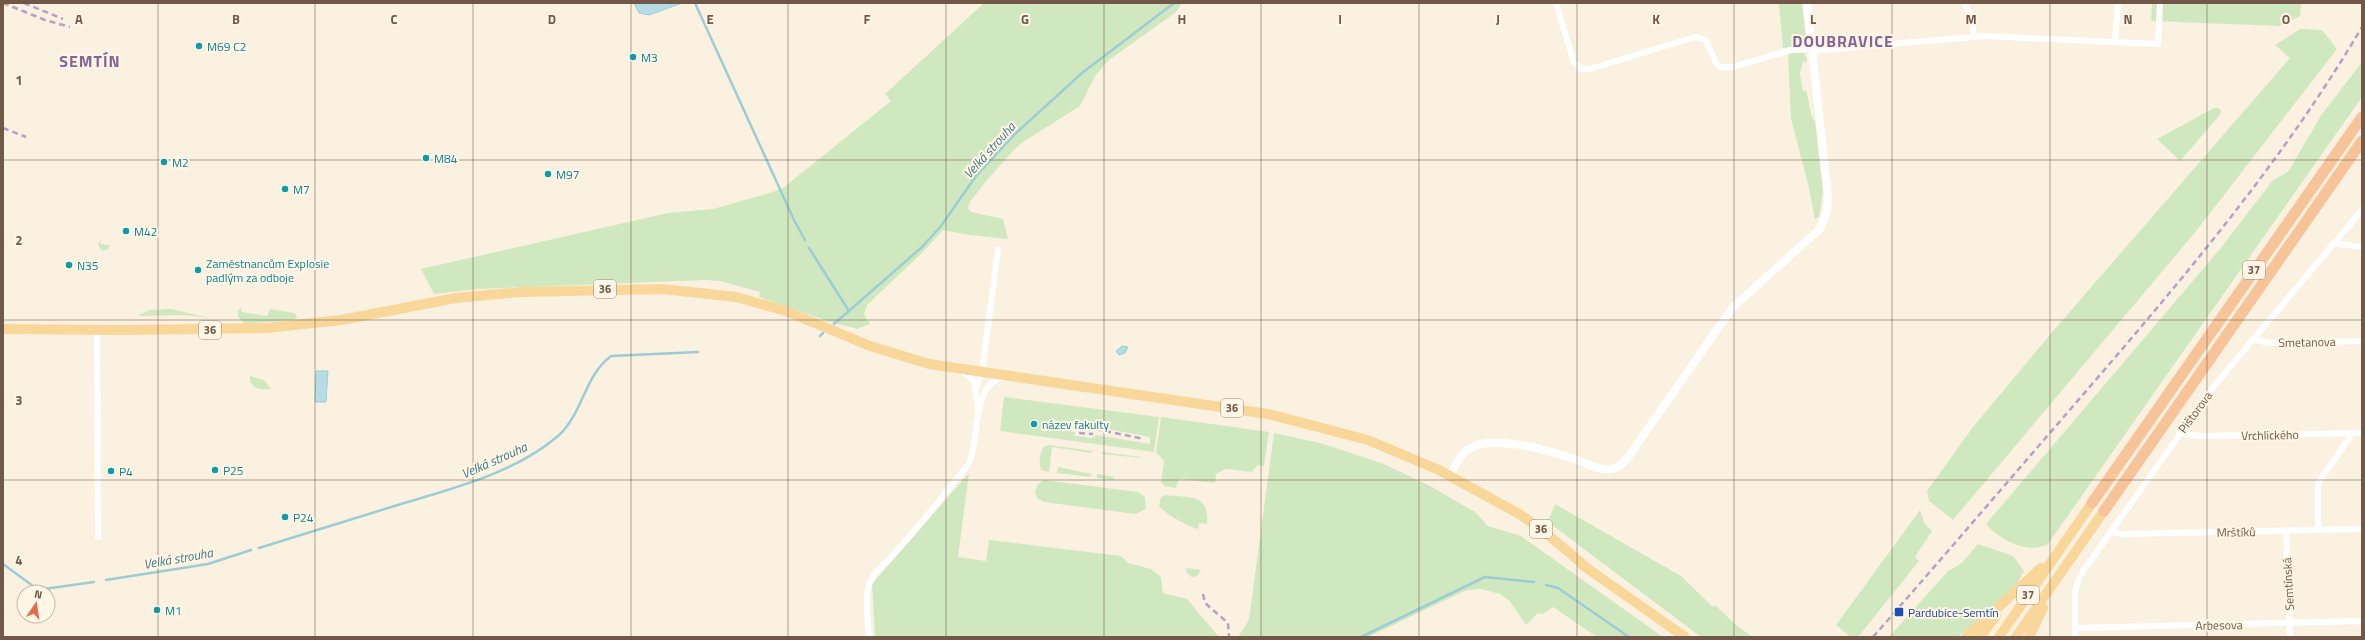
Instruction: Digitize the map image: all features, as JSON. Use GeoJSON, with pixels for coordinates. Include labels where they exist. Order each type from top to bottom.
{"type":"FeatureCollection","features":[{"type":"Feature","properties":{"kind":"highway","name":"37"},"geometry":{"type":"LineString","coordinates":[[2092,503],[2362,117]]}},
{"type":"Feature","properties":{"kind":"highway","name":"37"},"geometry":{"type":"LineString","coordinates":[[2104,511],[2362,141]]}},
{"type":"Feature","properties":{"kind":"main road","name":"36"},"geometry":{"type":"LineString","coordinates":[[3,329],[97,330],[267,328],[341,320],[477,295],[644,288],[691,290],[736,297],[786,311],[844,335],[903,356],[960,370],[1278,416],[1368,440],[1412,457],[1450,475],[1535,524],[1586,567],[1685,637]]}},
{"type":"Feature","properties":{"kind":"main road","name":"37"},"geometry":{"type":"LineString","coordinates":[[1999,637],[2092,503]]}},
{"type":"Feature","properties":{"kind":"main road","name":"37"},"geometry":{"type":"LineString","coordinates":[[2016,637],[2104,511]]}},
{"type":"Feature","properties":{"kind":"main road"},"geometry":{"type":"LineString","coordinates":[[1966,637],[2057,554]]}},
{"type":"Feature","properties":{"kind":"main road"},"geometry":{"type":"LineString","coordinates":[[2029,637],[2068,562]]}},
{"type":"Feature","properties":{"kind":"main road"},"geometry":{"type":"LineString","coordinates":[[1980,637],[2008,600]]}},
{"type":"Feature","properties":{"kind":"street"},"geometry":{"type":"LineString","coordinates":[[1556,3],[1574,63],[1581,69],[1590,69],[1695,37],[1706,40],[1716,63],[1727,68],[1791,50],[1812,50],[1974,37],[2115,41],[2158,44],[2160,3]]}},
{"type":"Feature","properties":{"kind":"street"},"geometry":{"type":"LineString","coordinates":[[1450,475],[1466,451],[1476,445],[1488,443],[1548,452],[1599,469],[1614,468],[1625,461],[1732,308],[1816,234],[1824,223],[1827,211],[1828,196],[1807,3]]}},
{"type":"Feature","properties":{"kind":"street"},"geometry":{"type":"LineString","coordinates":[[1964,3],[1972,19],[1974,37]]}},
{"type":"Feature","properties":{"kind":"street"},"geometry":{"type":"LineString","coordinates":[[2115,41],[2118,3]]}},
{"type":"Feature","properties":{"kind":"street","name":"Pištorova"},"geometry":{"type":"LineString","coordinates":[[2075,637],[2075,593],[2077,581],[2179,433],[2214,386],[2362,210]]}},
{"type":"Feature","properties":{"kind":"street"},"geometry":{"type":"LineString","coordinates":[[2333,244],[2347,247],[2362,247]]}},
{"type":"Feature","properties":{"kind":"street"},"geometry":{"type":"LineString","coordinates":[[976,388],[982,373],[998,249]]}},
{"type":"Feature","properties":{"kind":"street"},"geometry":{"type":"LineString","coordinates":[[97,330],[98,537]]}},
{"type":"Feature","properties":{"kind":"street","name":"Smetanova"},"geometry":{"type":"LineString","coordinates":[[2253,339],[2268,343],[2362,341]]}},
{"type":"Feature","properties":{"kind":"street"},"geometry":{"type":"LineString","coordinates":[[960,370],[972,378],[976,388],[978,415]]}},
{"type":"Feature","properties":{"kind":"street"},"geometry":{"type":"LineString","coordinates":[[982,373],[986,389]]}},
{"type":"Feature","properties":{"kind":"street"},"geometry":{"type":"LineString","coordinates":[[869,637],[867,593],[870,582],[879,569],[937,505],[965,468],[970,458],[978,415],[986,389],[995,380],[1005,376]]}},
{"type":"Feature","properties":{"kind":"street","name":"Vrchlického"},"geometry":{"type":"LineString","coordinates":[[2179,433],[2200,436],[2362,433]]}},
{"type":"Feature","properties":{"kind":"street"},"geometry":{"type":"LineString","coordinates":[[2318,530],[2318,483],[2352,434]]}},
{"type":"Feature","properties":{"kind":"street","name":"Mrštíků"},"geometry":{"type":"LineString","coordinates":[[2111,532],[2121,534],[2362,529]]}},
{"type":"Feature","properties":{"kind":"street","name":"Semtínská"},"geometry":{"type":"LineString","coordinates":[[2286,530],[2290,637]]}},
{"type":"Feature","properties":{"kind":"street","name":"Arbesova"},"geometry":{"type":"LineString","coordinates":[[2075,628],[2362,621]]}},
{"type":"Feature","properties":{"kind":"green space"},"geometry":{"type":"Polygon","coordinates":[[[984,3],[1182,3],[1176,12],[1109,60],[1095,76],[1080,106],[1023,142],[986,181],[970,202],[968,208],[971,212],[1003,219],[1008,239],[970,235],[943,230],[923,252],[867,305],[864,314],[870,324],[857,329],[824,320],[759,297],[760,292],[720,281],[705,280],[479,289],[434,294],[421,269],[668,213],[713,209],[783,188],[891,101],[885,94],[984,3]]]}},
{"type":"Feature","properties":{"kind":"green space"},"geometry":{"type":"Polygon","coordinates":[[[1779,3],[1802,3],[1806,40],[1803,45],[1783,48],[1779,3]]]}},
{"type":"Feature","properties":{"kind":"green space"},"geometry":{"type":"Polygon","coordinates":[[[2152,3],[2301,3],[2300,16],[2280,26],[2151,21],[2152,3]]]}},
{"type":"Feature","properties":{"kind":"green space"},"geometry":{"type":"Polygon","coordinates":[[[2300,29],[2322,30],[2337,49],[2197,230],[1953,520],[1929,501],[1927,491],[1973,427],[2054,330],[2290,58],[2275,45],[2300,29]]]}},
{"type":"Feature","properties":{"kind":"green space"},"geometry":{"type":"Polygon","coordinates":[[[1804,53],[1807,58],[1806,63],[1803,61],[1800,74],[1803,91],[1806,91],[1810,111],[1815,121],[1823,192],[1819,217],[1815,219],[1808,184],[1791,119],[1788,54],[1804,53]]]}},
{"type":"Feature","properties":{"kind":"green space"},"geometry":{"type":"Polygon","coordinates":[[[2362,62],[2362,97],[2048,544],[2032,548],[2023,547],[2006,540],[1992,530],[1986,524],[2220,249],[2273,180],[2288,172],[2322,114],[2362,62]]]}},
{"type":"Feature","properties":{"kind":"green space"},"geometry":{"type":"Polygon","coordinates":[[[2214,108],[2219,108],[2221,111],[2219,116],[2180,161],[2157,139],[2214,108]]]}},
{"type":"Feature","properties":{"kind":"green space"},"geometry":{"type":"Polygon","coordinates":[[[101,240],[100,244],[110,245],[108,249],[103,251],[100,249],[98,244],[101,240]]]}},
{"type":"Feature","properties":{"kind":"green space"},"geometry":{"type":"Polygon","coordinates":[[[241,307],[242,312],[267,316],[270,309],[295,313],[297,317],[294,320],[245,324],[238,317],[238,311],[241,307]]]}},
{"type":"Feature","properties":{"kind":"green space"},"geometry":{"type":"Polygon","coordinates":[[[171,309],[210,318],[184,315],[139,315],[150,310],[171,309]]]}},
{"type":"Feature","properties":{"kind":"green space"},"geometry":{"type":"Polygon","coordinates":[[[250,376],[264,380],[271,389],[256,388],[251,384],[250,376]]]}},
{"type":"Feature","properties":{"kind":"green space"},"geometry":{"type":"Polygon","coordinates":[[[1004,397],[1159,417],[1154,452],[1000,431],[1004,397]],[[1065,421],[1063,430],[1075,432],[1075,436],[1093,438],[1096,435],[1150,444],[1150,437],[1065,421]]]}},
{"type":"Feature","properties":{"kind":"green space"},"geometry":{"type":"Polygon","coordinates":[[[1161,417],[1269,432],[1264,466],[1258,465],[1251,472],[1226,469],[1216,474],[1215,483],[1179,479],[1176,488],[1164,486],[1161,482],[1164,461],[1156,452],[1161,417]]]}},
{"type":"Feature","properties":{"kind":"green space"},"geometry":{"type":"Polygon","coordinates":[[[1274,433],[1320,443],[1384,464],[1430,486],[1475,512],[1488,526],[1521,536],[1663,637],[1597,637],[1553,607],[1543,614],[1538,613],[1526,625],[1509,600],[1500,594],[1481,589],[1467,590],[1368,637],[1238,637],[1249,620],[1274,433]]]}},
{"type":"Feature","properties":{"kind":"green space"},"geometry":{"type":"Polygon","coordinates":[[[1049,445],[1092,451],[1092,453],[1052,447],[1049,472],[1041,470],[1040,467],[1041,454],[1045,446],[1049,445]]]}},
{"type":"Feature","properties":{"kind":"green space"},"geometry":{"type":"Polygon","coordinates":[[[1102,452],[1141,457],[1142,458],[1102,454],[1102,452]]]}},
{"type":"Feature","properties":{"kind":"green space"},"geometry":{"type":"Polygon","coordinates":[[[1058,467],[1092,474],[1091,477],[1057,473],[1058,467]]]}},
{"type":"Feature","properties":{"kind":"green space"},"geometry":{"type":"Polygon","coordinates":[[[969,473],[958,557],[986,561],[989,540],[1121,556],[1128,563],[1151,569],[1161,577],[1163,593],[1187,599],[1219,637],[875,637],[872,584],[969,473]]]}},
{"type":"Feature","properties":{"kind":"green space"},"geometry":{"type":"Polygon","coordinates":[[[1097,474],[1114,477],[1114,480],[1097,478],[1097,474]]]}},
{"type":"Feature","properties":{"kind":"green space"},"geometry":{"type":"Polygon","coordinates":[[[1044,480],[1138,492],[1145,497],[1146,509],[1135,514],[1044,502],[1037,498],[1035,492],[1038,484],[1044,480]]]}},
{"type":"Feature","properties":{"kind":"green space"},"geometry":{"type":"Polygon","coordinates":[[[1166,495],[1190,497],[1201,502],[1205,507],[1207,514],[1207,524],[1199,523],[1198,529],[1194,528],[1166,513],[1159,506],[1161,497],[1166,495]]]}},
{"type":"Feature","properties":{"kind":"green space"},"geometry":{"type":"Polygon","coordinates":[[[1555,504],[1681,576],[1713,607],[1715,605],[1736,625],[1753,637],[1701,637],[1548,522],[1555,504]]]}},
{"type":"Feature","properties":{"kind":"green space"},"geometry":{"type":"Polygon","coordinates":[[[1920,510],[1924,523],[1932,531],[1915,557],[1919,561],[1858,637],[1851,637],[1836,625],[1920,510]]]}},
{"type":"Feature","properties":{"kind":"green space"},"geometry":{"type":"Polygon","coordinates":[[[1978,544],[2013,556],[2024,571],[2016,586],[1958,637],[1889,637],[1948,571],[1962,563],[1978,544]]]}},
{"type":"Feature","properties":{"kind":"green space"},"geometry":{"type":"Polygon","coordinates":[[[1186,568],[1201,570],[1197,576],[1192,577],[1187,573],[1186,568]]]}},
{"type":"Feature","properties":{"kind":"water"},"geometry":{"type":"Polygon","coordinates":[[[634,3],[682,3],[649,15],[639,13],[634,3]]]}},
{"type":"Feature","properties":{"kind":"water"},"geometry":{"type":"Polygon","coordinates":[[[1122,346],[1128,347],[1125,353],[1119,355],[1116,351],[1122,346]]]}},
{"type":"Feature","properties":{"kind":"water"},"geometry":{"type":"Polygon","coordinates":[[[316,371],[328,371],[326,402],[315,402],[316,371]]]}},
{"type":"Feature","properties":{"kind":"waterway"},"geometry":{"type":"LineString","coordinates":[[695,3],[794,220],[805,240]]}},
{"type":"Feature","properties":{"kind":"waterway","name":"Velká strouha"},"geometry":{"type":"LineString","coordinates":[[834,324],[922,247],[941,226],[976,176],[1015,134],[1082,73],[1174,3]]}},
{"type":"Feature","properties":{"kind":"waterway"},"geometry":{"type":"LineString","coordinates":[[809,248],[849,311]]}},
{"type":"Feature","properties":{"kind":"waterway","name":"Velká strouha"},"geometry":{"type":"LineString","coordinates":[[820,336],[823,333]]}},
{"type":"Feature","properties":{"kind":"waterway","name":"Velká strouha"},"geometry":{"type":"LineString","coordinates":[[259,548],[463,485],[503,470],[523,460],[558,436],[566,427],[573,417],[595,374],[602,364],[611,356],[698,352]]}},
{"type":"Feature","properties":{"kind":"waterway","name":"Velká strouha"},"geometry":{"type":"LineString","coordinates":[[106,580],[208,564],[251,550]]}},
{"type":"Feature","properties":{"kind":"waterway","name":"Velká strouha"},"geometry":{"type":"LineString","coordinates":[[3,564],[33,586],[44,589],[94,582]]}},
{"type":"Feature","properties":{"kind":"waterway"},"geometry":{"type":"LineString","coordinates":[[1361,637],[1485,577],[1534,582]]}},
{"type":"Feature","properties":{"kind":"waterway"},"geometry":{"type":"LineString","coordinates":[[1546,585],[1558,588],[1629,637]]}},
{"type":"Feature","properties":{"kind":"railway"},"geometry":{"type":"LineString","coordinates":[[3,3],[45,20],[70,27]]}},
{"type":"Feature","properties":{"kind":"railway"},"geometry":{"type":"LineString","coordinates":[[24,3],[63,19]]}},
{"type":"Feature","properties":{"kind":"railway"},"geometry":{"type":"LineString","coordinates":[[1873,637],[2124,347],[2197,259],[2233,214],[2300,123],[2332,76],[2362,27]]}},
{"type":"Feature","properties":{"kind":"railway"},"geometry":{"type":"LineString","coordinates":[[3,128],[26,137]]}},
{"type":"Feature","properties":{"kind":"railway"},"geometry":{"type":"LineString","coordinates":[[1066,423],[1144,439]]}},
{"type":"Feature","properties":{"kind":"railway"},"geometry":{"type":"LineString","coordinates":[[1079,433],[1093,434]]}},
{"type":"Feature","properties":{"kind":"railway"},"geometry":{"type":"LineString","coordinates":[[1203,594],[1205,603],[1228,623],[1229,637]]}},
{"type":"Feature","properties":{"kind":"place","name":"M69 C2"},"geometry":{"type":"Point","coordinates":[199,46]}},
{"type":"Feature","properties":{"kind":"place","name":"M3"},"geometry":{"type":"Point","coordinates":[633,57]}},
{"type":"Feature","properties":{"kind":"place","name":"M84"},"geometry":{"type":"Point","coordinates":[426,158]}},
{"type":"Feature","properties":{"kind":"place","name":"M2"},"geometry":{"type":"Point","coordinates":[164,162]}},
{"type":"Feature","properties":{"kind":"place","name":"M97"},"geometry":{"type":"Point","coordinates":[548,174]}},
{"type":"Feature","properties":{"kind":"place","name":"M7"},"geometry":{"type":"Point","coordinates":[285,189]}},
{"type":"Feature","properties":{"kind":"place","name":"M42"},"geometry":{"type":"Point","coordinates":[126,231]}},
{"type":"Feature","properties":{"kind":"place","name":"N35"},"geometry":{"type":"Point","coordinates":[69,265]}},
{"type":"Feature","properties":{"kind":"place","name":"Zaměstnancům Explosie padlým za odboje"},"geometry":{"type":"Point","coordinates":[198,270]}},
{"type":"Feature","properties":{"kind":"place","name":"název fakulty"},"geometry":{"type":"Point","coordinates":[1034,424]}},
{"type":"Feature","properties":{"kind":"place","name":"P25"},"geometry":{"type":"Point","coordinates":[215,470]}},
{"type":"Feature","properties":{"kind":"place","name":"P4"},"geometry":{"type":"Point","coordinates":[111,471]}},
{"type":"Feature","properties":{"kind":"place","name":"P24"},"geometry":{"type":"Point","coordinates":[285,517]}},
{"type":"Feature","properties":{"kind":"place","name":"M1"},"geometry":{"type":"Point","coordinates":[157,610]}},
{"type":"Feature","properties":{"kind":"place","name":"Pardubice-Semtín"},"geometry":{"type":"Point","coordinates":[1899,612]}},
{"type":"Feature","properties":{"kind":"district","name":"DOUBRAVICE"},"geometry":{"type":"Point","coordinates":[1843,41]}},
{"type":"Feature","properties":{"kind":"district","name":"SEMTÍN"},"geometry":{"type":"Point","coordinates":[90,61]}}]}
